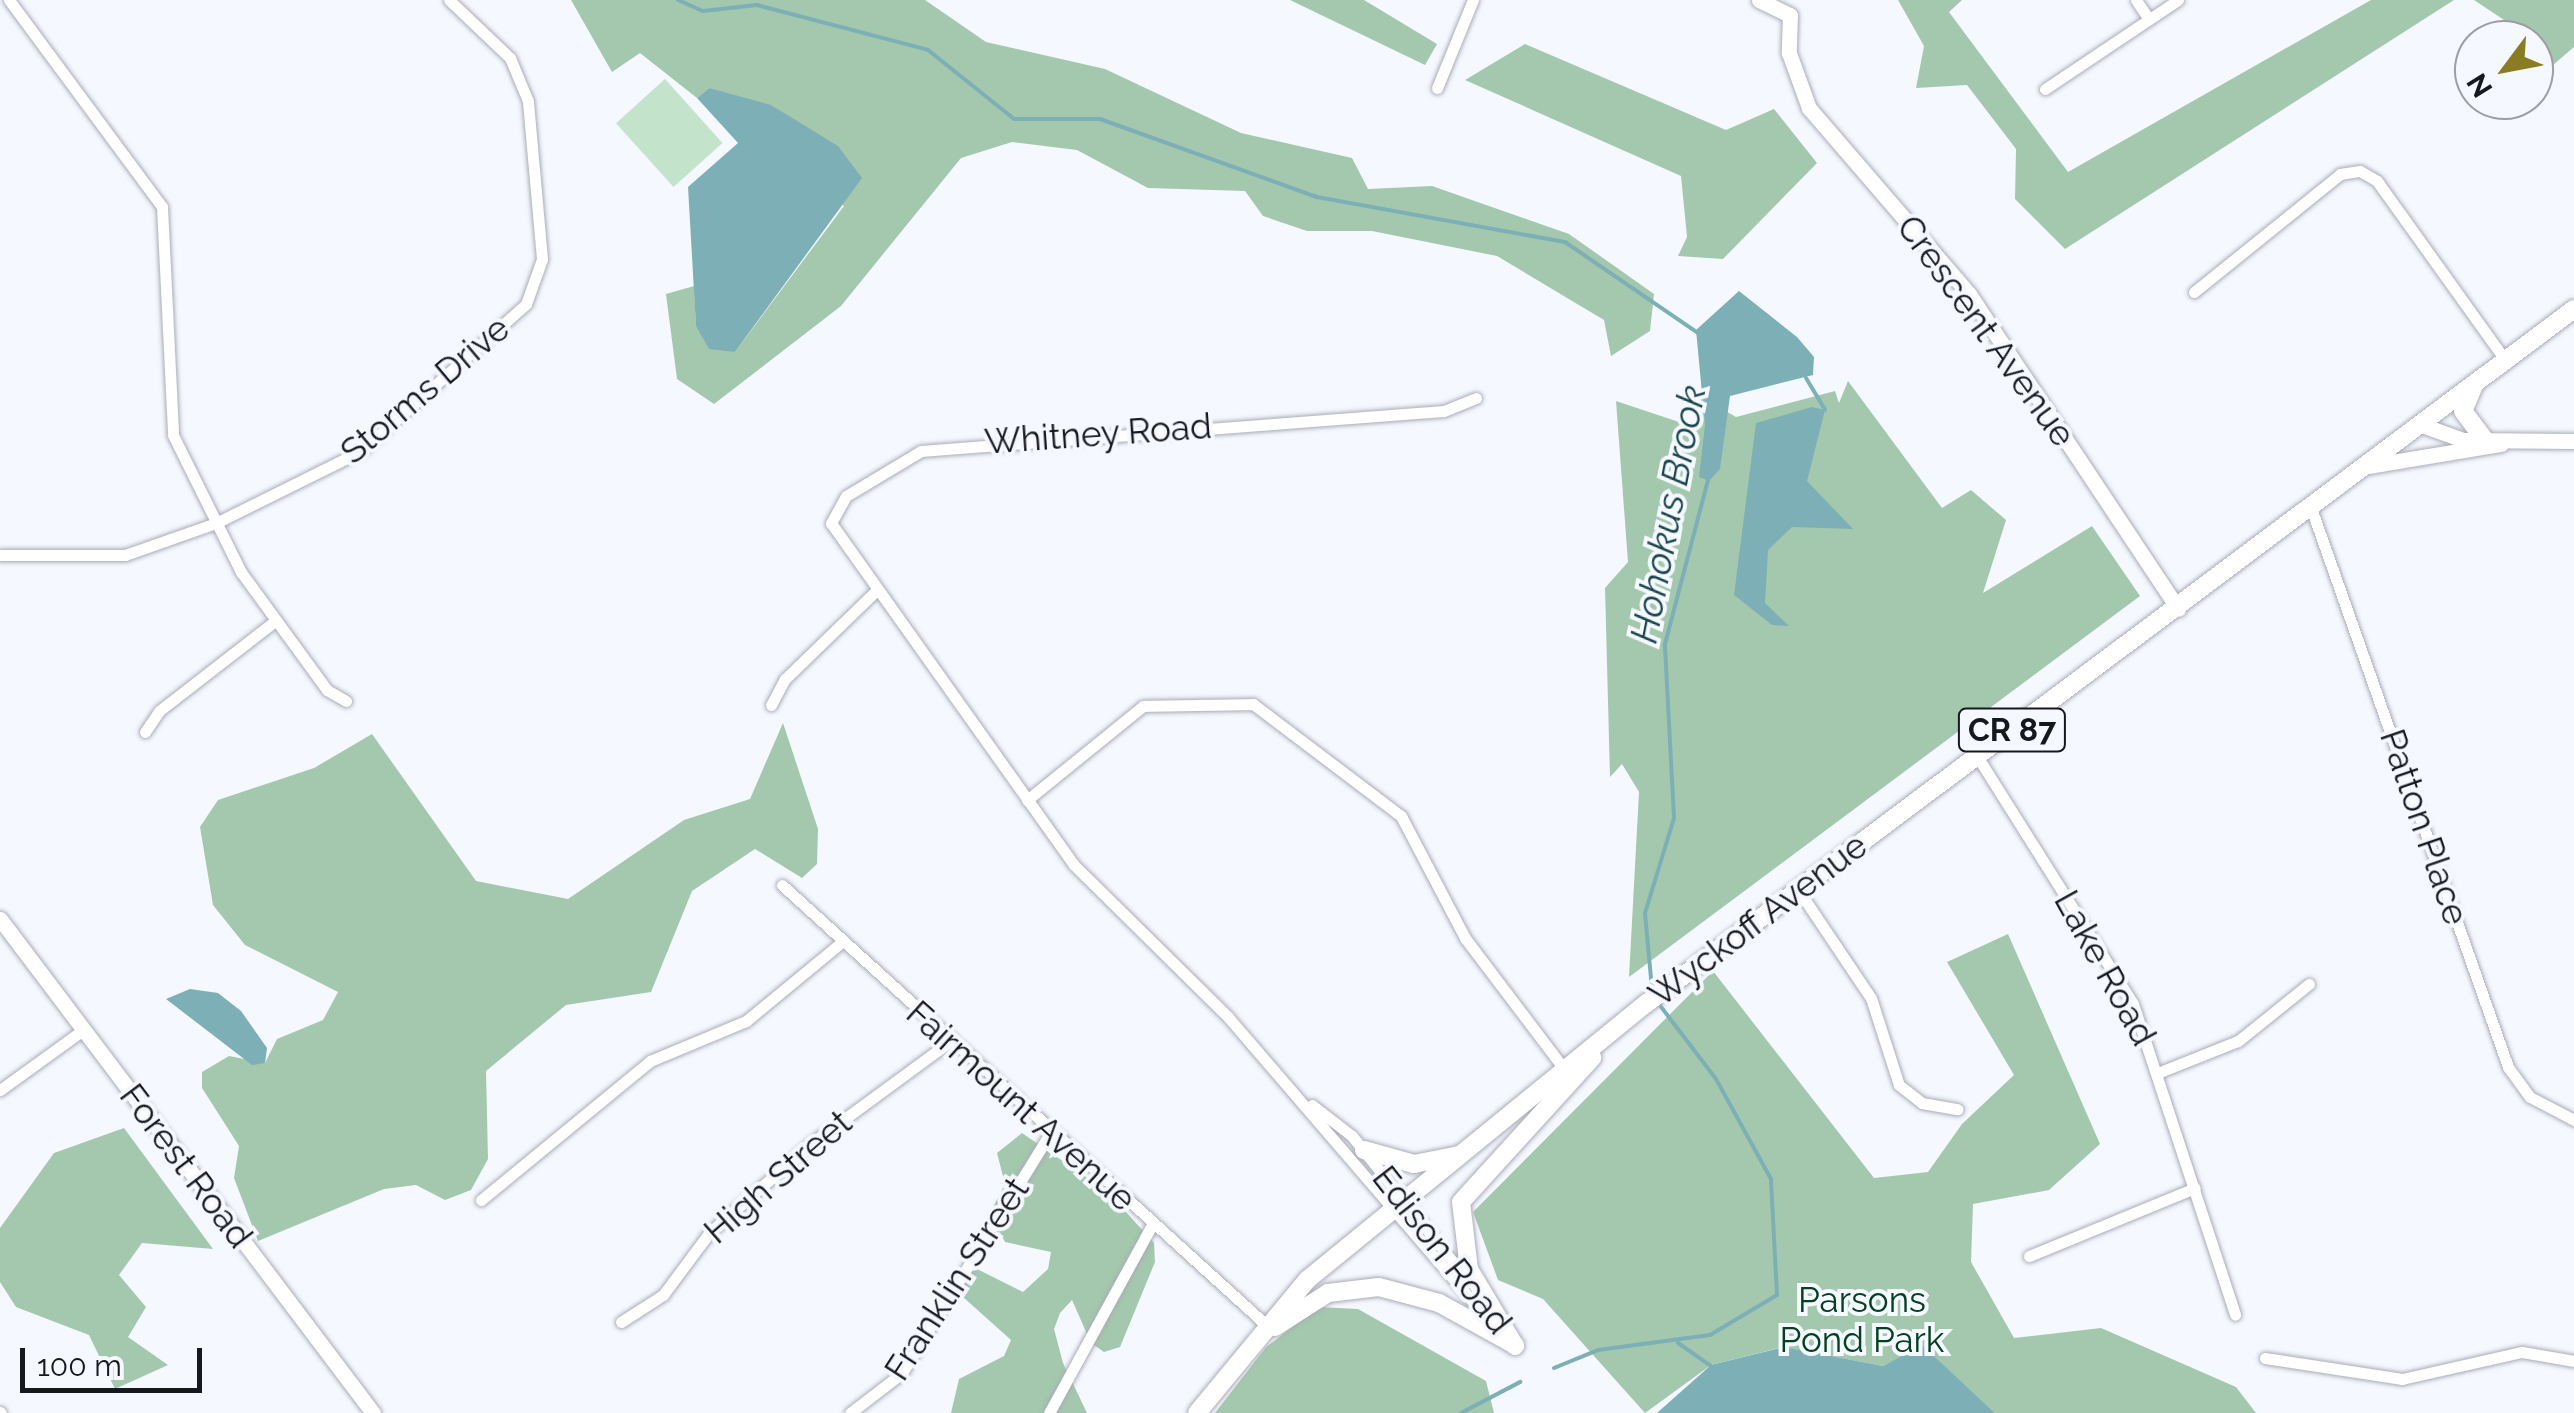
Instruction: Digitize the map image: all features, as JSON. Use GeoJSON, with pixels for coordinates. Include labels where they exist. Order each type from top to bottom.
{"type":"FeatureCollection","features":[{"type":"Feature","properties":{"kind":"main road"},"geometry":{"type":"LineString","coordinates":[[1758,0],[1792,7]]}},
{"type":"Feature","properties":{"kind":"main road","name":"Crescent Avenue"},"geometry":{"type":"LineString","coordinates":[[1792,7],[1793,73],[1809,108],[1969,294],[2178,608]]}},
{"type":"Feature","properties":{"kind":"main road"},"geometry":{"type":"LineString","coordinates":[[2419,424],[2574,309]]}},
{"type":"Feature","properties":{"kind":"main road"},"geometry":{"type":"LineString","coordinates":[[2476,381],[2463,410],[2493,442]]}},
{"type":"Feature","properties":{"kind":"main road","name":"Wyckoff Avenue"},"geometry":{"type":"LineString","coordinates":[[1197,1413],[1264,1323],[1648,1002],[2178,608],[2358,469],[2419,424],[2493,442]]}},
{"type":"Feature","properties":{"kind":"main road","name":"Wyckoff Avenue"},"geometry":{"type":"LineString","coordinates":[[2358,469],[2493,442],[2574,442]]}},
{"type":"Feature","properties":{"kind":"main road","name":"Forest Road"},"geometry":{"type":"LineString","coordinates":[[0,919],[373,1413]]}},
{"type":"Feature","properties":{"kind":"main road"},"geometry":{"type":"LineString","coordinates":[[1516,1346],[1469,1269],[1461,1202],[1608,1036]]}},
{"type":"Feature","properties":{"kind":"main road"},"geometry":{"type":"LineString","coordinates":[[1364,1150],[1414,1164],[1466,1153]]}},
{"type":"Feature","properties":{"kind":"main road"},"geometry":{"type":"LineString","coordinates":[[1238,1354],[1306,1304],[1359,1287],[1420,1296],[1516,1346]]}},
{"type":"Feature","properties":{"kind":"street"},"geometry":{"type":"LineString","coordinates":[[8,0],[162,207],[167,412],[216,523],[275,621],[346,701]]}},
{"type":"Feature","properties":{"kind":"street","name":"Storms Drive"},"geometry":{"type":"LineString","coordinates":[[0,556],[126,556],[216,523],[361,451],[534,292],[542,259],[525,91],[496,41],[450,0]]}},
{"type":"Feature","properties":{"kind":"street"},"geometry":{"type":"LineString","coordinates":[[1438,88],[1473,0]]}},
{"type":"Feature","properties":{"kind":"street"},"geometry":{"type":"LineString","coordinates":[[2136,0],[2149,19]]}},
{"type":"Feature","properties":{"kind":"street"},"geometry":{"type":"LineString","coordinates":[[2045,89],[2178,0]]}},
{"type":"Feature","properties":{"kind":"street"},"geometry":{"type":"LineString","coordinates":[[2194,292],[2340,174],[2360,172],[2378,181],[2505,360]]}},
{"type":"Feature","properties":{"kind":"street","name":"Whitney Road"},"geometry":{"type":"LineString","coordinates":[[878,590],[835,536],[832,511],[921,452],[1443,411],[1476,398]]}},
{"type":"Feature","properties":{"kind":"street","name":"Patton Place"},"geometry":{"type":"LineString","coordinates":[[2310,506],[2508,1067],[2530,1096],[2574,1120]]}},
{"type":"Feature","properties":{"kind":"street"},"geometry":{"type":"LineString","coordinates":[[771,705],[784,679],[878,590]]}},
{"type":"Feature","properties":{"kind":"street","name":"Edison Road"},"geometry":{"type":"LineString","coordinates":[[878,590],[1028,800],[1113,909],[1293,1090],[1400,1208],[1516,1346]]}},
{"type":"Feature","properties":{"kind":"street"},"geometry":{"type":"LineString","coordinates":[[146,732],[159,711],[275,621]]}},
{"type":"Feature","properties":{"kind":"street"},"geometry":{"type":"LineString","coordinates":[[1028,800],[1144,706],[1253,704],[1401,816],[1466,938],[1565,1070]]}},
{"type":"Feature","properties":{"kind":"street","name":"Lake Road"},"geometry":{"type":"LineString","coordinates":[[1977,756],[2112,966],[2160,1072],[2213,1254],[2235,1315]]}},
{"type":"Feature","properties":{"kind":"street","name":"Fairmount Avenue"},"geometry":{"type":"LineString","coordinates":[[782,885],[948,1044],[1264,1323]]}},
{"type":"Feature","properties":{"kind":"street"},"geometry":{"type":"LineString","coordinates":[[1799,891],[1871,998],[1899,1085],[1922,1103],[1957,1109]]}},
{"type":"Feature","properties":{"kind":"street"},"geometry":{"type":"LineString","coordinates":[[481,1200],[658,1056],[746,1021],[842,942]]}},
{"type":"Feature","properties":{"kind":"street"},"geometry":{"type":"LineString","coordinates":[[2160,1072],[2238,1041],[2309,984]]}},
{"type":"Feature","properties":{"kind":"street"},"geometry":{"type":"LineString","coordinates":[[0,1090],[82,1030]]}},
{"type":"Feature","properties":{"kind":"street","name":"High Street"},"geometry":{"type":"LineString","coordinates":[[621,1322],[663,1296],[709,1233],[809,1145],[948,1044]]}},
{"type":"Feature","properties":{"kind":"street","name":"Edison Road"},"geometry":{"type":"LineString","coordinates":[[1293,1090],[1364,1150],[1400,1208]]}},
{"type":"Feature","properties":{"kind":"street","name":"Franklin Street"},"geometry":{"type":"LineString","coordinates":[[856,1412],[902,1374],[1051,1132]]}},
{"type":"Feature","properties":{"kind":"street"},"geometry":{"type":"LineString","coordinates":[[2030,1256],[2195,1188]]}},
{"type":"Feature","properties":{"kind":"street"},"geometry":{"type":"LineString","coordinates":[[1049,1413],[1152,1224]]}},
{"type":"Feature","properties":{"kind":"street"},"geometry":{"type":"LineString","coordinates":[[2265,1358],[2402,1378],[2522,1352],[2574,1360]]}},
{"type":"Feature","properties":{"kind":"green space"},"geometry":{"type":"Polygon","coordinates":[[[571,0],[925,0],[986,42],[1105,69],[1241,133],[1352,158],[1368,189],[1432,186],[1569,234],[1654,294],[1650,331],[1611,356],[1604,320],[1497,256],[1372,231],[1307,231],[1263,216],[1245,191],[1148,188],[1077,150],[1012,142],[961,158],[841,306],[714,404],[677,379],[666,294],[694,286],[696,326],[735,352],[844,206],[709,88],[697,98],[640,53],[612,72],[571,0]]]}},
{"type":"Feature","properties":{"kind":"green space"},"geometry":{"type":"Polygon","coordinates":[[[1290,0],[1364,0],[1437,44],[1425,65],[1290,0]]]}},
{"type":"Feature","properties":{"kind":"green space"},"geometry":{"type":"Polygon","coordinates":[[[1898,0],[1962,0],[1949,12],[2068,172],[2371,0],[2454,0],[2065,249],[2015,199],[2016,149],[1967,85],[1916,88],[1924,46],[1898,0]]]}},
{"type":"Feature","properties":{"kind":"green space"},"geometry":{"type":"Polygon","coordinates":[[[2474,0],[2574,0],[2574,47],[2554,64],[2554,20],[2504,20],[2474,0]]]}},
{"type":"Feature","properties":{"kind":"green space"},"geometry":{"type":"Polygon","coordinates":[[[1525,44],[1726,130],[1774,109],[1817,163],[1723,259],[1678,256],[1687,237],[1681,176],[1465,80],[1525,44]]]}},
{"type":"Feature","properties":{"kind":"green space"},"geometry":{"type":"Polygon","coordinates":[[[665,79],[723,143],[673,187],[616,123],[665,79]]]}},
{"type":"Feature","properties":{"kind":"green space"},"geometry":{"type":"Polygon","coordinates":[[[1848,381],[1942,508],[1971,490],[2006,520],[1983,593],[2092,526],[2140,596],[1629,977],[1639,792],[1622,764],[1610,777],[1605,588],[1628,562],[1616,401],[1697,428],[1701,397],[1736,417],[1835,391],[1839,403],[1848,381]]]}},
{"type":"Feature","properties":{"kind":"green space"},"geometry":{"type":"Polygon","coordinates":[[[783,723],[818,829],[817,864],[802,878],[755,849],[692,891],[651,992],[566,1005],[486,1071],[488,1159],[471,1190],[445,1200],[416,1185],[384,1189],[258,1241],[234,1178],[239,1146],[202,1088],[202,1072],[229,1056],[265,1063],[277,1039],[323,1020],[338,992],[245,945],[213,905],[200,827],[218,800],[314,768],[372,734],[476,881],[568,899],[684,820],[750,799],[783,723]]]}},
{"type":"Feature","properties":{"kind":"green space","name":"Parsons Pond Park"},"geometry":{"type":"Polygon","coordinates":[[[2008,934],[2100,1144],[2049,1190],[1973,1204],[1971,1262],[2014,1338],[2101,1328],[2236,1387],[2256,1413],[1995,1413],[1922,1346],[1883,1366],[1783,1347],[1711,1365],[1645,1413],[1543,1299],[1498,1280],[1473,1212],[1713,971],[1874,1178],[1928,1172],[1962,1124],[2014,1075],[1947,962],[2008,934]]]}},
{"type":"Feature","properties":{"kind":"green space"},"geometry":{"type":"Polygon","coordinates":[[[124,1128],[213,1249],[142,1243],[119,1275],[146,1307],[128,1337],[168,1365],[115,1389],[89,1335],[16,1307],[0,1282],[0,1228],[54,1153],[124,1128]]]}},
{"type":"Feature","properties":{"kind":"green space"},"geometry":{"type":"Polygon","coordinates":[[[1022,1133],[1108,1192],[1154,1243],[1155,1262],[1120,1347],[1104,1352],[1091,1343],[1072,1300],[1060,1313],[1054,1329],[1063,1363],[1087,1413],[951,1413],[959,1379],[1004,1356],[1011,1340],[953,1288],[959,1271],[977,1269],[1023,1292],[1048,1269],[1051,1252],[1005,1242],[990,1213],[1005,1184],[997,1153],[1022,1133]]]}},
{"type":"Feature","properties":{"kind":"green space"},"geometry":{"type":"Polygon","coordinates":[[[1319,1307],[1358,1309],[1486,1381],[1494,1413],[1215,1413],[1266,1347],[1319,1307]]]}},
{"type":"Feature","properties":{"kind":"water"},"geometry":{"type":"Polygon","coordinates":[[[709,88],[771,105],[838,146],[862,178],[735,352],[709,349],[696,326],[688,187],[738,143],[697,98],[709,88]]]}},
{"type":"Feature","properties":{"kind":"water"},"geometry":{"type":"Polygon","coordinates":[[[1739,291],[1797,337],[1814,357],[1813,375],[1730,396],[1720,469],[1709,481],[1699,477],[1705,425],[1696,330],[1739,291]]]}},
{"type":"Feature","properties":{"kind":"water"},"geometry":{"type":"Polygon","coordinates":[[[1812,407],[1825,410],[1807,481],[1853,529],[1792,527],[1768,550],[1765,603],[1789,626],[1772,625],[1734,595],[1756,423],[1812,407]]]}},
{"type":"Feature","properties":{"kind":"water"},"geometry":{"type":"Polygon","coordinates":[[[190,989],[218,993],[241,1011],[267,1048],[265,1063],[252,1065],[166,999],[190,989]]]}},
{"type":"Feature","properties":{"kind":"water"},"geometry":{"type":"Polygon","coordinates":[[[1922,1345],[1995,1413],[1657,1413],[1711,1365],[1784,1347],[1883,1366],[1922,1345]]]}},
{"type":"Feature","properties":{"kind":"waterway","name":"Hohokus Brook"},"geometry":{"type":"LineString","coordinates":[[678,0],[703,11],[757,5],[928,50],[1014,119],[1100,119],[1317,197],[1565,242],[1698,333]]}},
{"type":"Feature","properties":{"kind":"waterway"},"geometry":{"type":"LineString","coordinates":[[1806,378],[1825,410]]}},
{"type":"Feature","properties":{"kind":"waterway","name":"Hohokus Brook"},"geometry":{"type":"LineString","coordinates":[[1652,989],[1645,913],[1674,818],[1665,644],[1709,476]]}},
{"type":"Feature","properties":{"kind":"waterway","name":"Hohokus Brook"},"geometry":{"type":"LineString","coordinates":[[1554,1368],[1598,1350],[1710,1335],[1777,1295],[1771,1179],[1716,1079],[1658,1003]]}},
{"type":"Feature","properties":{"kind":"waterway"},"geometry":{"type":"LineString","coordinates":[[1678,1343],[1711,1366]]}},
{"type":"Feature","properties":{"kind":"waterway","name":"Hohokus Brook"},"geometry":{"type":"LineString","coordinates":[[1461,1413],[1520,1382]]}}]}
